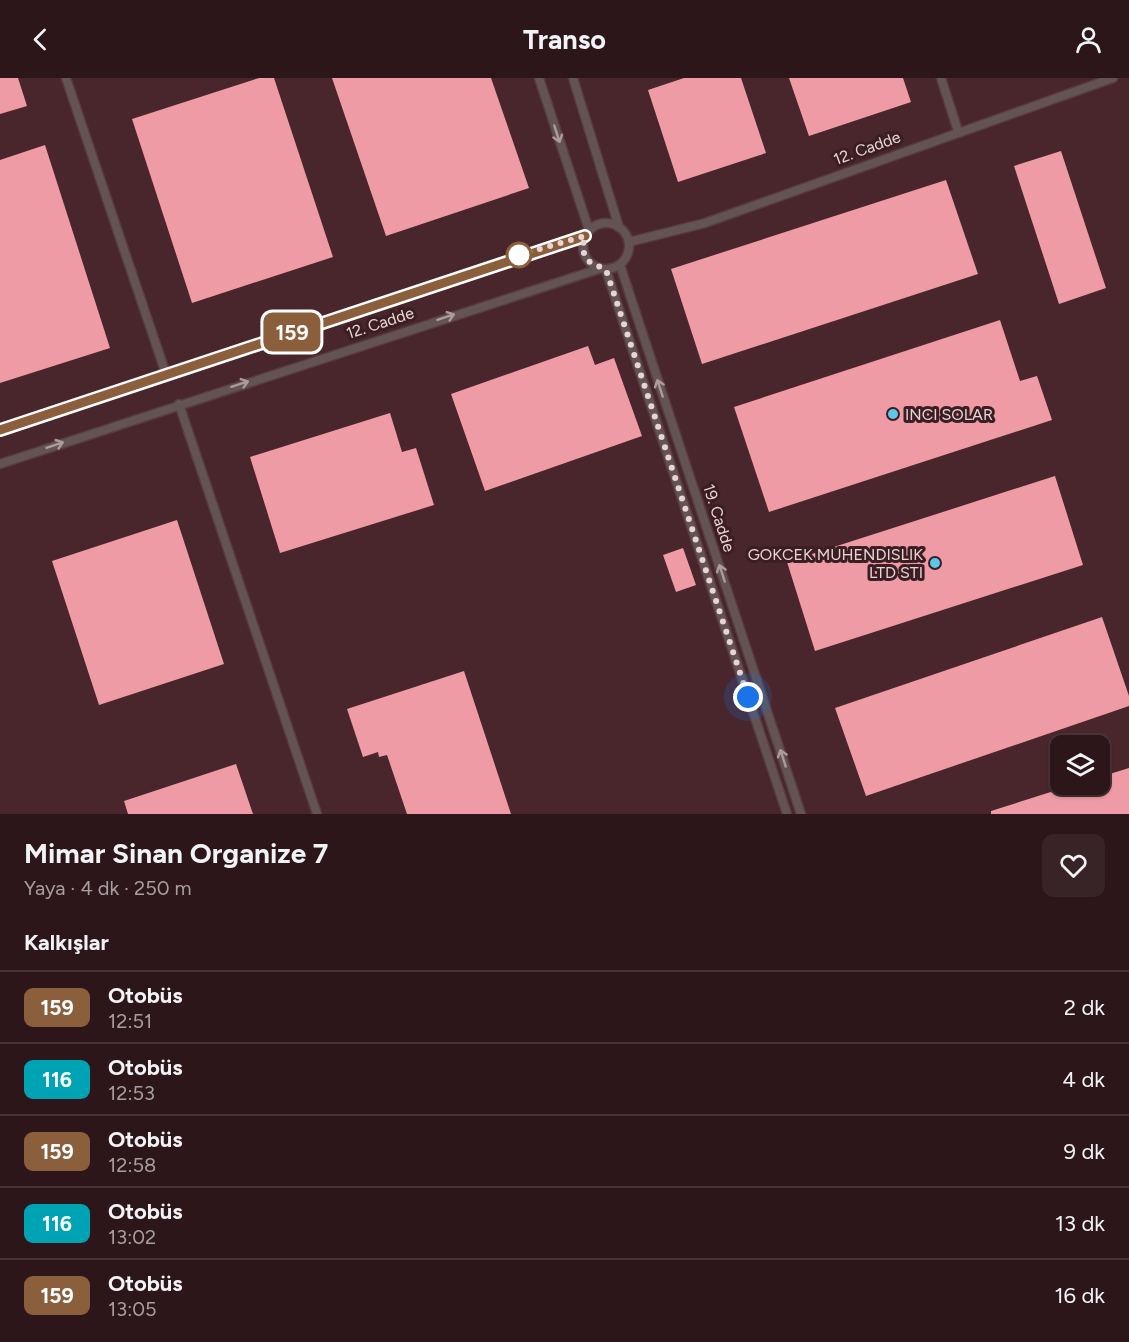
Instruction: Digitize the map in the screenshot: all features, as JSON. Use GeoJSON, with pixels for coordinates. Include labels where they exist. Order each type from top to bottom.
{"type":"FeatureCollection","features":[{"type":"Feature","properties":{"kind":"lane"},"geometry":{"type":"LineString","coordinates":[[66,78],[166,374]]}},
{"type":"Feature","properties":{"kind":"lane"},"geometry":{"type":"LineString","coordinates":[[539,78],[587,233],[584,255],[593,266],[603,269],[620,265],[628,255],[629,242],[619,227],[573,78]]}},
{"type":"Feature","properties":{"kind":"lane"},"geometry":{"type":"LineString","coordinates":[[941,78],[958,131]]}},
{"type":"Feature","properties":{"kind":"lane","name":"12. Cadde"},"geometry":{"type":"LineString","coordinates":[[629,242],[705,223],[958,131],[1113,78]]}},
{"type":"Feature","properties":{"kind":"lane"},"geometry":{"type":"LineString","coordinates":[[587,233],[600,223],[619,227]]}},
{"type":"Feature","properties":{"kind":"lane","name":"12. Cadde"},"geometry":{"type":"LineString","coordinates":[[0,430],[587,233]]}},
{"type":"Feature","properties":{"kind":"lane","name":"19. Cadde"},"geometry":{"type":"LineString","coordinates":[[620,265],[801,814]]}},
{"type":"Feature","properties":{"kind":"lane","name":"12. Cadde"},"geometry":{"type":"LineString","coordinates":[[0,464],[179,404],[603,269]]}},
{"type":"Feature","properties":{"kind":"lane","name":"19. Cadde"},"geometry":{"type":"LineString","coordinates":[[603,269],[787,814]]}},
{"type":"Feature","properties":{"kind":"lane"},"geometry":{"type":"LineString","coordinates":[[179,404],[317,814]]}},
{"type":"Feature","properties":{"kind":"shaded area"},"geometry":{"type":"Polygon","coordinates":[[[0,78],[1129,78],[1129,814],[0,814],[0,78]]]}},
{"type":"Feature","properties":{"kind":"building"},"geometry":{"type":"Polygon","coordinates":[[[0,78],[18,78],[27,106],[0,114],[0,78]]]}},
{"type":"Feature","properties":{"kind":"building"},"geometry":{"type":"Polygon","coordinates":[[[259,78],[274,78],[333,257],[192,303],[132,119],[259,78]]]}},
{"type":"Feature","properties":{"kind":"building"},"geometry":{"type":"Polygon","coordinates":[[[332,78],[491,78],[529,188],[386,236],[332,78]]]}},
{"type":"Feature","properties":{"kind":"building"},"geometry":{"type":"Polygon","coordinates":[[[684,78],[741,78],[766,153],[678,182],[648,90],[684,78]]]}},
{"type":"Feature","properties":{"kind":"building"},"geometry":{"type":"Polygon","coordinates":[[[789,78],[903,78],[911,102],[809,136],[789,78]]]}},
{"type":"Feature","properties":{"kind":"building"},"geometry":{"type":"Polygon","coordinates":[[[45,145],[110,348],[0,383],[0,160],[45,145]]]}},
{"type":"Feature","properties":{"kind":"building"},"geometry":{"type":"Polygon","coordinates":[[[1061,151],[1106,288],[1059,304],[1014,166],[1061,151]]]}},
{"type":"Feature","properties":{"kind":"building"},"geometry":{"type":"Polygon","coordinates":[[[946,180],[978,274],[702,364],[671,269],[946,180]]]}},
{"type":"Feature","properties":{"kind":"building","name":"INCI SOLAR"},"geometry":{"type":"Polygon","coordinates":[[[1000,320],[1020,381],[1037,376],[1052,420],[769,512],[734,407],[1000,320]]]}},
{"type":"Feature","properties":{"kind":"building"},"geometry":{"type":"Polygon","coordinates":[[[588,346],[595,365],[614,358],[642,436],[485,491],[451,394],[588,346]]]}},
{"type":"Feature","properties":{"kind":"building"},"geometry":{"type":"Polygon","coordinates":[[[390,413],[402,452],[416,448],[434,505],[280,553],[250,457],[390,413]]]}},
{"type":"Feature","properties":{"kind":"building","name":"GOKCEK MUHENDISLIK LTD STI"},"geometry":{"type":"Polygon","coordinates":[[[1055,476],[1083,565],[815,651],[787,562],[1055,476]]]}},
{"type":"Feature","properties":{"kind":"building"},"geometry":{"type":"Polygon","coordinates":[[[177,520],[224,664],[99,705],[52,561],[177,520]]]}},
{"type":"Feature","properties":{"kind":"building"},"geometry":{"type":"Polygon","coordinates":[[[683,548],[696,585],[676,592],[663,555],[683,548]]]}},
{"type":"Feature","properties":{"kind":"building"},"geometry":{"type":"Polygon","coordinates":[[[1102,617],[1129,696],[1129,706],[866,796],[835,708],[1102,617]]]}},
{"type":"Feature","properties":{"kind":"building"},"geometry":{"type":"Polygon","coordinates":[[[464,671],[511,814],[407,814],[387,755],[379,757],[378,752],[363,757],[347,709],[464,671]]]}},
{"type":"Feature","properties":{"kind":"building"},"geometry":{"type":"Polygon","coordinates":[[[236,764],[253,814],[128,814],[124,801],[236,764]]]}},
{"type":"Feature","properties":{"kind":"building"},"geometry":{"type":"Polygon","coordinates":[[[1129,768],[1129,814],[991,814],[991,811],[1050,792],[1050,795],[1110,795],[1110,774],[1129,768]]]}},
{"type":"Feature","properties":{"kind":"bus line","name":"159"},"geometry":{"type":"LineString","coordinates":[[0,430],[519,255],[585,236]]}},
{"type":"Feature","properties":{"kind":"place","name":"INCI SOLAR"},"geometry":{"type":"Point","coordinates":[893,414]}},
{"type":"Feature","properties":{"kind":"place","name":"GOKCEK MUHENDISLIK LTD STI"},"geometry":{"type":"Point","coordinates":[935,563]}},
{"type":"Feature","properties":{"kind":"route"},"geometry":{"type":"LineString","coordinates":[[519,255],[585,236],[582,249],[584,255],[593,266],[606,270],[748,697]]}}]}
